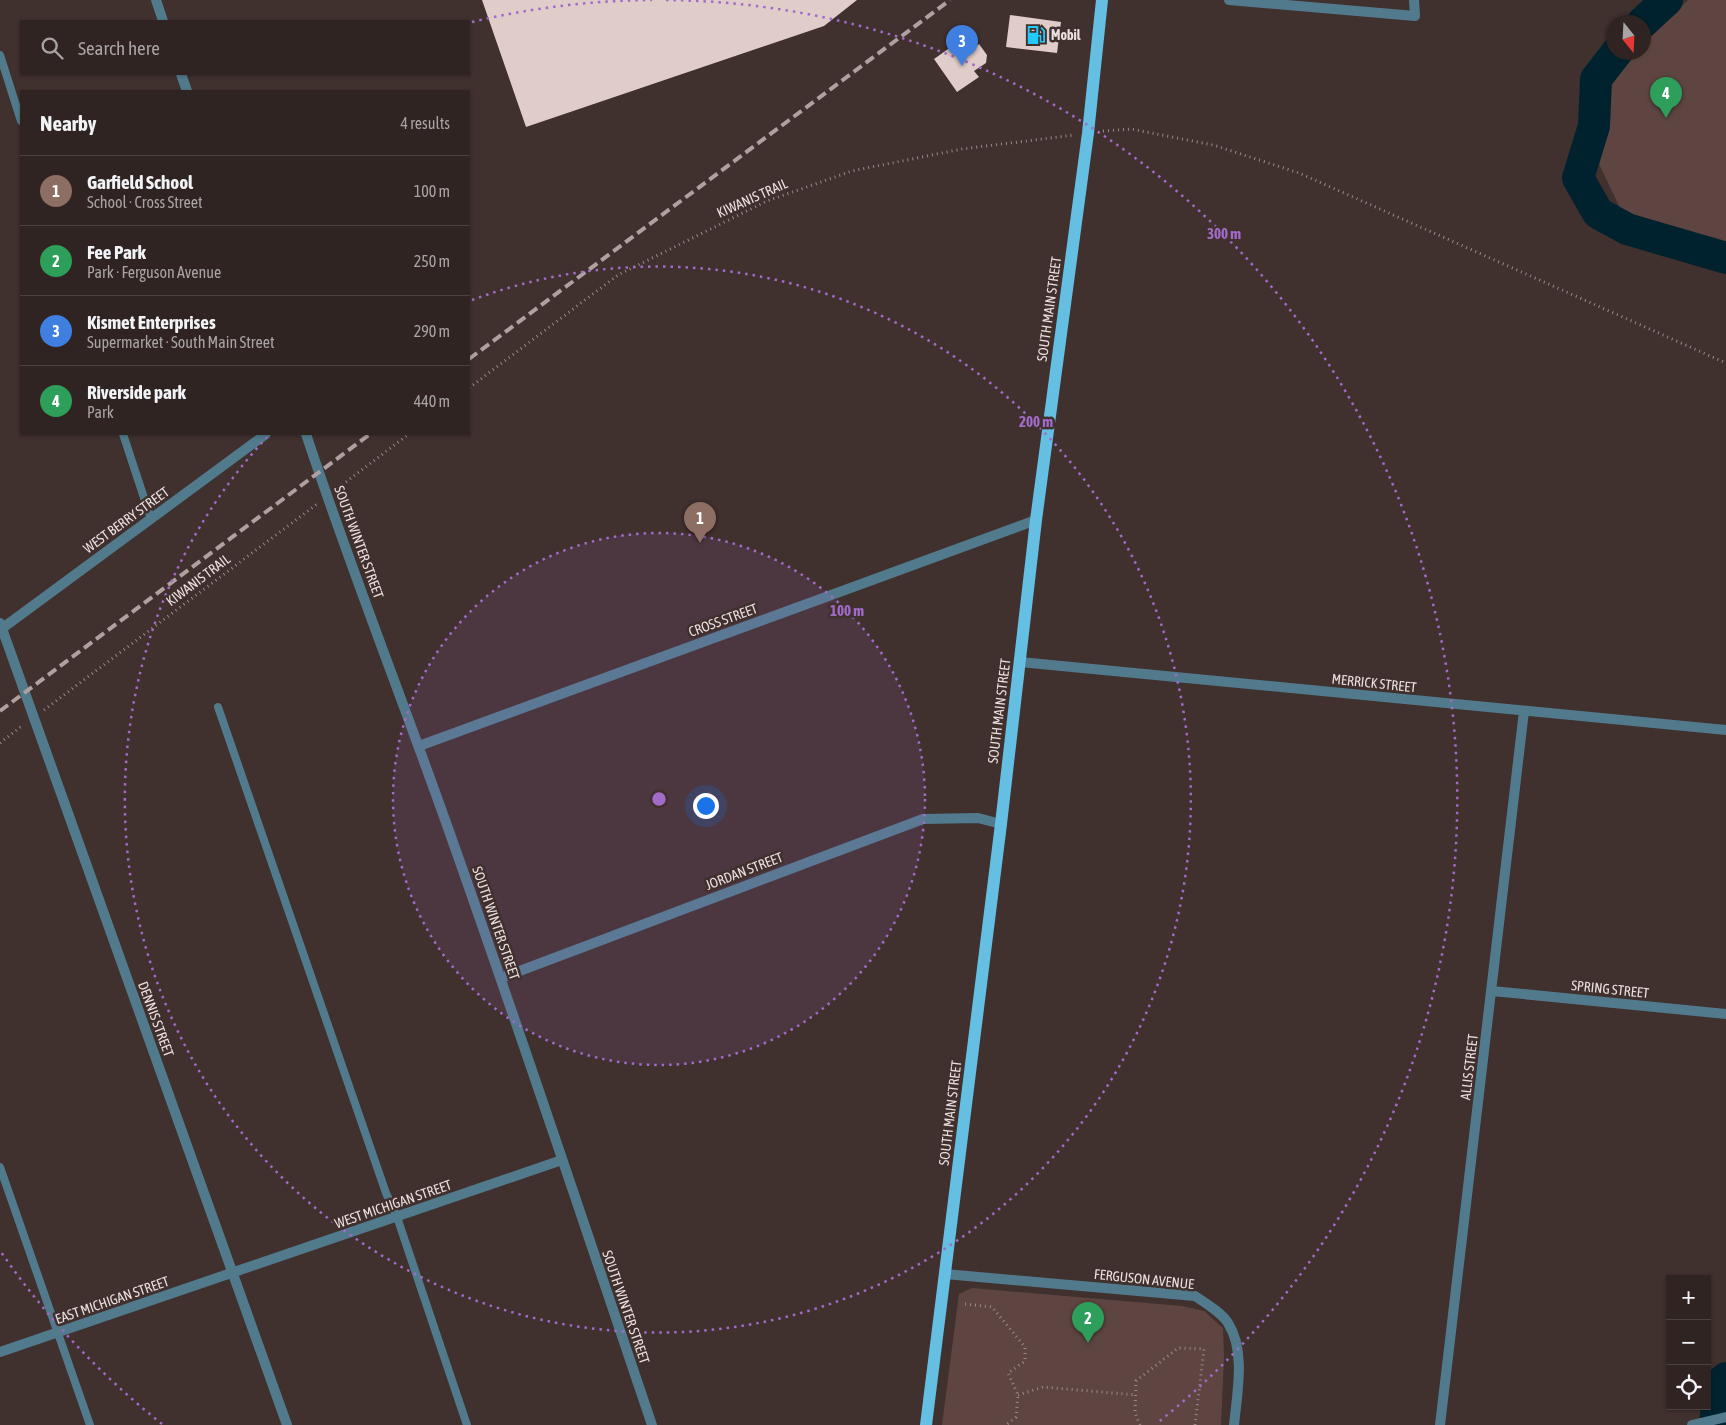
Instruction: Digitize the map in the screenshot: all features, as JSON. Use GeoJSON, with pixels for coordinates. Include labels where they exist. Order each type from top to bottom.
{"type":"FeatureCollection","features":[{"type":"Feature","properties":{"kind":"main road","name":"SOUTH MAIN STREET"},"geometry":{"type":"LineString","coordinates":[[926,1425],[1001,824],[1036,520],[1088,133],[1102,0]]}},
{"type":"Feature","properties":{"kind":"street"},"geometry":{"type":"LineString","coordinates":[[156,0],[163,20]]}},
{"type":"Feature","properties":{"kind":"street"},"geometry":{"type":"LineString","coordinates":[[1229,0],[1415,16],[1414,0]]}},
{"type":"Feature","properties":{"kind":"street"},"geometry":{"type":"LineString","coordinates":[[181,75],[187,90]]}},
{"type":"Feature","properties":{"kind":"street","name":"WEST BERRY STREET"},"geometry":{"type":"LineString","coordinates":[[1,627],[265,435]]}},
{"type":"Feature","properties":{"kind":"street","name":"SOUTH WINTER STREET"},"geometry":{"type":"LineString","coordinates":[[306,435],[501,978],[652,1425]]}},
{"type":"Feature","properties":{"kind":"street","name":"CROSS STREET"},"geometry":{"type":"LineString","coordinates":[[419,746],[1036,520]]}},
{"type":"Feature","properties":{"kind":"street","name":"DENNIS STREET"},"geometry":{"type":"LineString","coordinates":[[1,627],[286,1425]]}},
{"type":"Feature","properties":{"kind":"street","name":"MERRICK STREET"},"geometry":{"type":"LineString","coordinates":[[1020,662],[1726,730]]}},
{"type":"Feature","properties":{"kind":"street","name":"ALLIS STREET"},"geometry":{"type":"LineString","coordinates":[[1440,1425],[1524,711]]}},
{"type":"Feature","properties":{"kind":"street","name":"JORDAN STREET"},"geometry":{"type":"LineString","coordinates":[[501,978],[923,819],[978,818],[1001,824]]}},
{"type":"Feature","properties":{"kind":"street","name":"SPRING STREET"},"geometry":{"type":"LineString","coordinates":[[1492,991],[1726,1014]]}},
{"type":"Feature","properties":{"kind":"street","name":"WEST MICHIGAN STREET"},"geometry":{"type":"LineString","coordinates":[[232,1273],[562,1160]]}},
{"type":"Feature","properties":{"kind":"street","name":"EAST MICHIGAN STREET"},"geometry":{"type":"LineString","coordinates":[[0,1352],[232,1273]]}},
{"type":"Feature","properties":{"kind":"street","name":"FERGUSON AVENUE"},"geometry":{"type":"LineString","coordinates":[[945,1274],[1195,1296],[1228,1322],[1236,1342],[1239,1378],[1234,1425]]}},
{"type":"Feature","properties":{"kind":"street"},"geometry":{"type":"LineString","coordinates":[[1692,1425],[1726,1416]]}},
{"type":"Feature","properties":{"kind":"lane"},"geometry":{"type":"LineString","coordinates":[[0,56],[20,118]]}},
{"type":"Feature","properties":{"kind":"lane"},"geometry":{"type":"LineString","coordinates":[[123,435],[151,519]]}},
{"type":"Feature","properties":{"kind":"lane"},"geometry":{"type":"LineString","coordinates":[[218,706],[386,1193],[397,1217],[467,1425]]}},
{"type":"Feature","properties":{"kind":"lane"},"geometry":{"type":"LineString","coordinates":[[0,1167],[90,1425]]}},
{"type":"Feature","properties":{"kind":"path","name":"KIWANIS TRAIL"},"geometry":{"type":"LineString","coordinates":[[470,387],[618,275],[767,201],[852,172],[962,149],[1130,129],[1213,145],[1299,173],[1726,363]]}},
{"type":"Feature","properties":{"kind":"path","name":"KIWANIS TRAIL"},"geometry":{"type":"LineString","coordinates":[[0,743],[408,435]]}},
{"type":"Feature","properties":{"kind":"path"},"geometry":{"type":"LineString","coordinates":[[965,1304],[992,1307],[1025,1347],[1025,1361],[1008,1373],[1018,1395],[1016,1417],[1006,1425]]}},
{"type":"Feature","properties":{"kind":"path"},"geometry":{"type":"LineString","coordinates":[[1140,1425],[1135,1413],[1136,1381],[1178,1348],[1204,1349],[1196,1425]]}},
{"type":"Feature","properties":{"kind":"path"},"geometry":{"type":"LineString","coordinates":[[1018,1395],[1042,1387],[1136,1395]]}},
{"type":"Feature","properties":{"kind":"shaded area"},"geometry":{"type":"Polygon","coordinates":[[[1688,0],[1726,0],[1726,245],[1621,210],[1599,164],[1614,73],[1628,60],[1651,60],[1651,37],[1688,0]]]}},
{"type":"Feature","properties":{"kind":"shaded area"},"geometry":{"type":"Polygon","coordinates":[[[972,1288],[1182,1306],[1204,1311],[1223,1328],[1224,1358],[1221,1425],[942,1425],[959,1294],[972,1288]]]}},
{"type":"Feature","properties":{"kind":"building"},"geometry":{"type":"Polygon","coordinates":[[[482,0],[857,0],[824,26],[526,127],[482,0]]]}},
{"type":"Feature","properties":{"kind":"building"},"geometry":{"type":"Polygon","coordinates":[[[1010,15],[1061,22],[1057,53],[1006,47],[1010,15]]]}},
{"type":"Feature","properties":{"kind":"building"},"geometry":{"type":"Polygon","coordinates":[[[965,37],[973,49],[979,44],[987,55],[986,63],[974,71],[979,77],[957,92],[934,59],[965,37]]]}},
{"type":"Feature","properties":{"kind":"waterway"},"geometry":{"type":"LineString","coordinates":[[1651,15],[1667,0]]}},
{"type":"Feature","properties":{"kind":"waterway"},"geometry":{"type":"LineString","coordinates":[[1611,60],[1596,79],[1594,126],[1578,178],[1598,213],[1627,229],[1726,258]]}},
{"type":"Feature","properties":{"kind":"waterway"},"geometry":{"type":"LineString","coordinates":[[1715,1425],[1719,1384],[1726,1378]]}},
{"type":"Feature","properties":{"kind":"railway"},"geometry":{"type":"LineString","coordinates":[[470,358],[950,0]]}},
{"type":"Feature","properties":{"kind":"railway"},"geometry":{"type":"LineString","coordinates":[[0,711],[369,435]]}},
{"type":"Feature","properties":{"kind":"place","name":"Mobil"},"geometry":{"type":"Point","coordinates":[1036,35]}},
{"type":"Feature","properties":{"kind":"place","name":"Kismet Enterprises"},"geometry":{"type":"Point","coordinates":[962,66]}},
{"type":"Feature","properties":{"kind":"place","name":"Riverside park"},"geometry":{"type":"Point","coordinates":[1666,118]}},
{"type":"Feature","properties":{"kind":"place","name":"Garfield School"},"geometry":{"type":"Point","coordinates":[700,543]}},
{"type":"Feature","properties":{"kind":"place","name":"Fee Park"},"geometry":{"type":"Point","coordinates":[1088,1343]}}]}
